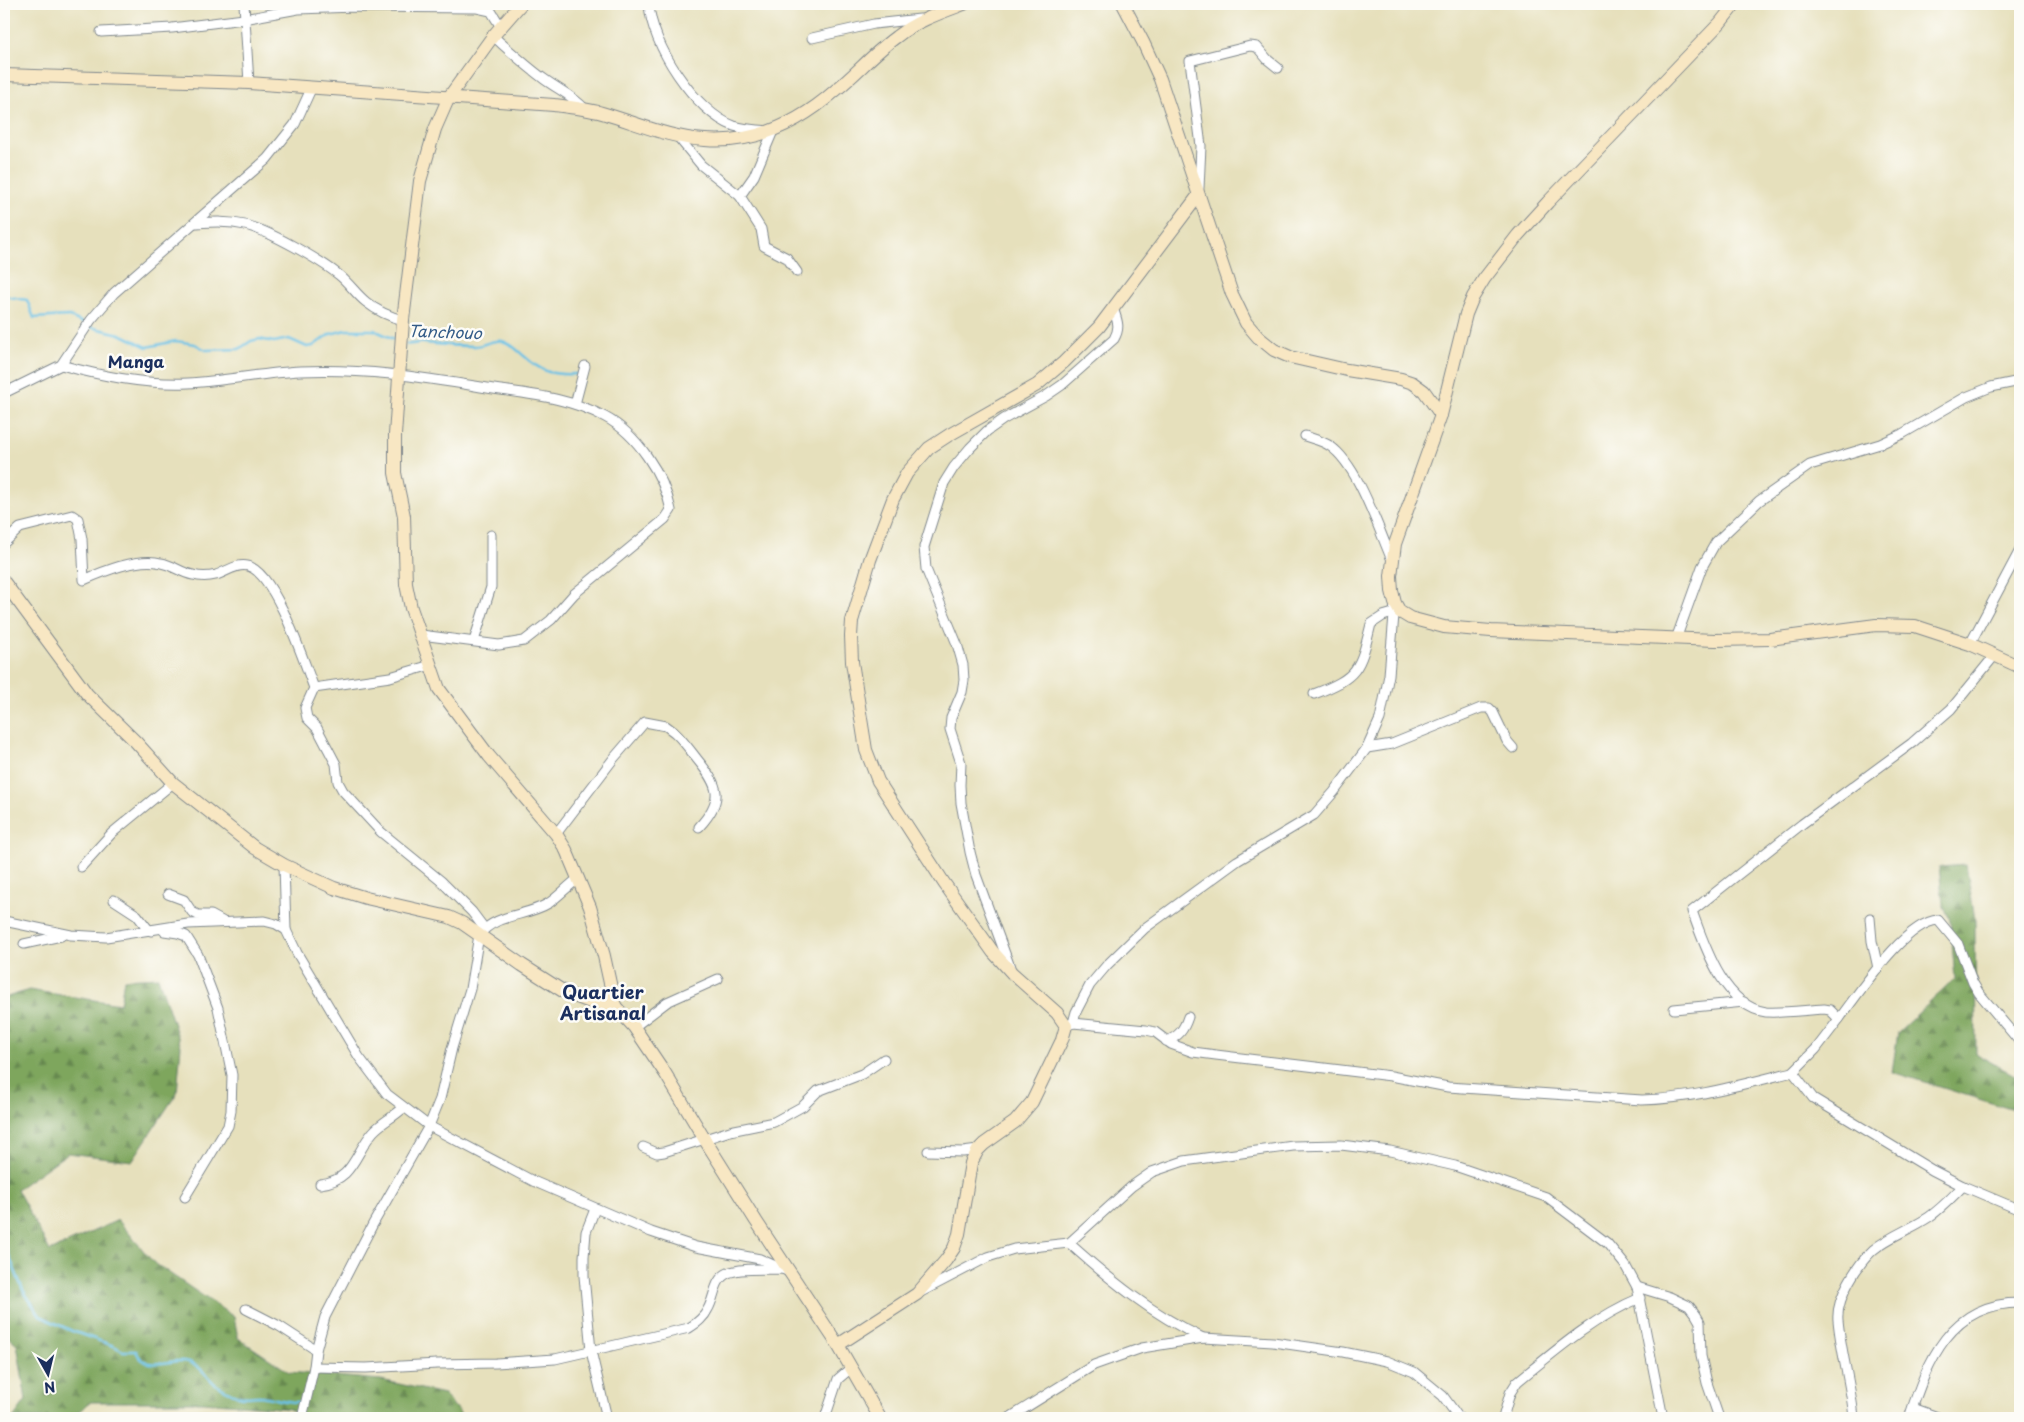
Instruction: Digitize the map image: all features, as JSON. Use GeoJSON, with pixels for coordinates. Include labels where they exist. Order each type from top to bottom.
{"type":"FeatureCollection","features":[{"type":"Feature","properties":{"kind":"street"},"geometry":{"type":"LineString","coordinates":[[244,4],[249,83]]}},
{"type":"Feature","properties":{"kind":"street"},"geometry":{"type":"LineString","coordinates":[[521,4],[497,32],[449,97],[435,130],[418,187],[403,320],[394,466],[405,523],[406,584],[411,608],[439,689],[503,772],[556,834],[579,878],[602,948],[615,1006],[634,1027],[665,1073],[786,1271],[838,1345],[880,1418]]}},
{"type":"Feature","properties":{"kind":"street"},"geometry":{"type":"LineString","coordinates":[[649,4],[649,15],[663,53],[702,106],[734,126],[773,131]]}},
{"type":"Feature","properties":{"kind":"street"},"geometry":{"type":"LineString","coordinates":[[4,75],[249,83],[585,109],[678,137],[704,140],[737,140],[757,137],[773,131],[812,109],[836,91],[895,37],[925,18],[964,4]]}},
{"type":"Feature","properties":{"kind":"street"},"geometry":{"type":"LineString","coordinates":[[1123,4],[1160,79],[1232,294],[1246,323],[1258,338],[1274,350],[1290,357],[1401,379],[1413,384],[1424,391],[1441,415]]}},
{"type":"Feature","properties":{"kind":"street"},"geometry":{"type":"LineString","coordinates":[[917,1294],[954,1248],[959,1234],[969,1169],[978,1150],[1015,1122],[1032,1102],[1090,985],[1107,965],[1145,928],[1237,861],[1314,814],[1334,792],[1367,748],[1380,719],[1389,675],[1394,608],[1392,560],[1394,544],[1441,415],[1466,314],[1473,297],[1484,279],[1518,235],[1720,23],[1735,4]]}},
{"type":"Feature","properties":{"kind":"street"},"geometry":{"type":"LineString","coordinates":[[101,32],[155,30],[244,19],[285,10],[491,7],[497,32],[521,62],[546,81],[574,97],[585,109]]}},
{"type":"Feature","properties":{"kind":"street"},"geometry":{"type":"LineString","coordinates":[[812,38],[874,24],[925,18]]}},
{"type":"Feature","properties":{"kind":"street"},"geometry":{"type":"LineString","coordinates":[[1278,68],[1268,60],[1258,47],[1250,46],[1190,61],[1201,146],[1198,196],[1099,326],[1078,348],[1036,385],[930,448],[907,473],[893,499],[870,560],[852,621],[850,636],[852,662],[866,750],[870,763],[878,781],[944,883],[993,952],[1012,973],[1069,1025],[1146,1030],[1155,1032],[1166,1041],[1193,1052],[1302,1067],[1391,1076],[1448,1087],[1663,1100],[1694,1096],[1793,1072],[1816,1049],[1878,968],[1905,937],[1924,924],[1938,920],[1958,944],[1973,982],[1980,993],[2020,1042]]}},
{"type":"Feature","properties":{"kind":"street"},"geometry":{"type":"LineString","coordinates":[[4,393],[61,365],[91,320],[114,293],[268,159],[295,124],[312,87]]}},
{"type":"Feature","properties":{"kind":"street"},"geometry":{"type":"LineString","coordinates":[[740,196],[754,176],[773,131]]}},
{"type":"Feature","properties":{"kind":"street"},"geometry":{"type":"LineString","coordinates":[[678,137],[701,165],[740,196],[761,229],[764,246],[787,258],[797,272]]}},
{"type":"Feature","properties":{"kind":"street"},"geometry":{"type":"LineString","coordinates":[[196,223],[222,221],[237,223],[248,225],[275,236],[340,275],[365,302],[395,318],[403,320]]}},
{"type":"Feature","properties":{"kind":"street"},"geometry":{"type":"LineString","coordinates":[[1012,973],[976,875],[970,852],[961,803],[960,764],[950,729],[951,718],[962,692],[964,680],[962,664],[957,644],[926,568],[924,547],[944,483],[954,467],[987,431],[1062,385],[1114,338],[1119,331],[1113,308]]}},
{"type":"Feature","properties":{"kind":"street"},"geometry":{"type":"LineString","coordinates":[[61,365],[118,378],[149,382],[187,383],[298,371],[352,370],[400,374],[525,392],[575,404],[605,417],[630,435],[654,469],[668,496],[671,510],[651,533],[574,594],[551,620],[524,641],[499,645],[421,635]]}},
{"type":"Feature","properties":{"kind":"street"},"geometry":{"type":"LineString","coordinates":[[575,404],[585,366]]}},
{"type":"Feature","properties":{"kind":"street"},"geometry":{"type":"LineString","coordinates":[[1676,639],[1702,566],[1716,542],[1759,501],[1810,465],[1880,444],[1902,434],[1966,397],[1991,387],[2020,381]]}},
{"type":"Feature","properties":{"kind":"street"},"geometry":{"type":"LineString","coordinates":[[1305,436],[1329,445],[1343,457],[1358,481],[1392,560]]}},
{"type":"Feature","properties":{"kind":"street"},"geometry":{"type":"LineString","coordinates":[[4,543],[20,528],[72,515],[78,519],[84,580],[103,571],[143,562],[158,562],[170,565],[182,572],[201,576],[218,575],[238,566],[247,565],[259,572],[283,611],[314,688],[305,708],[307,718],[317,728],[336,764],[338,782],[343,791],[367,819],[441,881],[472,912],[482,932],[470,990],[440,1099],[428,1126],[373,1224],[325,1317],[302,1418]]}},
{"type":"Feature","properties":{"kind":"street"},"geometry":{"type":"LineString","coordinates":[[474,641],[491,587],[491,535]]}},
{"type":"Feature","properties":{"kind":"street"},"geometry":{"type":"LineString","coordinates":[[1970,644],[2020,550]]}},
{"type":"Feature","properties":{"kind":"street"},"geometry":{"type":"LineString","coordinates":[[4,582],[87,694],[136,742],[173,783],[255,848],[284,865],[334,888],[462,923],[482,932],[522,965],[566,993],[590,1002],[615,1006]]}},
{"type":"Feature","properties":{"kind":"street"},"geometry":{"type":"LineString","coordinates":[[1394,608],[1410,618],[1444,627],[1537,634],[1676,639],[1748,640],[1800,636],[1851,627],[1901,625],[1929,630],[1970,644],[2020,668]]}},
{"type":"Feature","properties":{"kind":"street"},"geometry":{"type":"LineString","coordinates":[[1314,694],[1350,677],[1359,666],[1365,651],[1370,624],[1394,608]]}},
{"type":"Feature","properties":{"kind":"street"},"geometry":{"type":"LineString","coordinates":[[1839,1018],[1830,1010],[1765,1012],[1753,1008],[1744,1002],[1729,989],[1718,974],[1708,954],[1692,911],[1802,824],[1912,743],[1951,709],[1995,655]]}},
{"type":"Feature","properties":{"kind":"street"},"geometry":{"type":"LineString","coordinates":[[314,688],[390,677],[431,665]]}},
{"type":"Feature","properties":{"kind":"street"},"geometry":{"type":"LineString","coordinates":[[1367,748],[1392,744],[1481,708],[1489,708],[1493,712],[1513,748]]}},
{"type":"Feature","properties":{"kind":"street"},"geometry":{"type":"LineString","coordinates":[[556,834],[614,758],[645,722],[666,726],[674,732],[714,781],[716,794],[714,805],[707,818],[699,827]]}},
{"type":"Feature","properties":{"kind":"street"},"geometry":{"type":"LineString","coordinates":[[81,867],[103,841],[173,783]]}},
{"type":"Feature","properties":{"kind":"street"},"geometry":{"type":"LineString","coordinates":[[284,865],[286,930],[297,953],[359,1057],[387,1094],[403,1108],[428,1126],[516,1173],[596,1209],[651,1232],[690,1244],[760,1259],[786,1271]]}},
{"type":"Feature","properties":{"kind":"street"},"geometry":{"type":"LineString","coordinates":[[482,932],[506,916],[548,903],[579,878]]}},
{"type":"Feature","properties":{"kind":"street"},"geometry":{"type":"LineString","coordinates":[[168,894],[184,900],[192,912],[198,915],[211,915],[222,922]]}},
{"type":"Feature","properties":{"kind":"street"},"geometry":{"type":"LineString","coordinates":[[114,900],[137,915],[148,930],[154,932],[178,932],[186,936],[201,961],[218,1008],[232,1075],[231,1111],[228,1126],[184,1197]]}},
{"type":"Feature","properties":{"kind":"street"},"geometry":{"type":"LineString","coordinates":[[1870,918],[1872,941],[1878,968]]}},
{"type":"Feature","properties":{"kind":"street"},"geometry":{"type":"LineString","coordinates":[[4,921],[71,935],[106,937],[188,924],[222,922],[264,921],[276,924],[286,930]]}},
{"type":"Feature","properties":{"kind":"street"},"geometry":{"type":"LineString","coordinates":[[24,944],[46,938],[71,935]]}},
{"type":"Feature","properties":{"kind":"street"},"geometry":{"type":"LineString","coordinates":[[634,1027],[667,1002],[718,979]]}},
{"type":"Feature","properties":{"kind":"street"},"geometry":{"type":"LineString","coordinates":[[1674,1009],[1744,1002]]}},
{"type":"Feature","properties":{"kind":"street"},"geometry":{"type":"LineString","coordinates":[[1166,1041],[1174,1039],[1179,1034],[1188,1016]]}},
{"type":"Feature","properties":{"kind":"street"},"geometry":{"type":"LineString","coordinates":[[643,1147],[657,1152],[664,1152],[730,1131],[774,1122],[803,1106],[818,1091],[862,1074],[884,1060]]}},
{"type":"Feature","properties":{"kind":"street"},"geometry":{"type":"LineString","coordinates":[[1793,1072],[1813,1098],[1932,1170],[1963,1186],[2020,1210]]}},
{"type":"Feature","properties":{"kind":"street"},"geometry":{"type":"LineString","coordinates":[[320,1184],[334,1182],[344,1174],[371,1134],[380,1124],[403,1108]]}},
{"type":"Feature","properties":{"kind":"street"},"geometry":{"type":"LineString","coordinates":[[838,1345],[917,1294],[988,1257],[1014,1249],[1069,1243],[1132,1186],[1152,1172],[1184,1161],[1293,1146],[1341,1145],[1390,1151],[1455,1166],[1546,1197],[1607,1243],[1625,1265],[1637,1287],[1662,1418]]}},
{"type":"Feature","properties":{"kind":"street"},"geometry":{"type":"LineString","coordinates":[[928,1151],[963,1152],[978,1150]]}},
{"type":"Feature","properties":{"kind":"street"},"geometry":{"type":"LineString","coordinates":[[1854,1418],[1838,1318],[1845,1290],[1872,1251],[1928,1217],[1963,1186]]}},
{"type":"Feature","properties":{"kind":"street"},"geometry":{"type":"LineString","coordinates":[[596,1209],[586,1232],[584,1257],[590,1351],[607,1418]]}},
{"type":"Feature","properties":{"kind":"street"},"geometry":{"type":"LineString","coordinates":[[1069,1243],[1105,1276],[1167,1318],[1203,1338]]}},
{"type":"Feature","properties":{"kind":"street"},"geometry":{"type":"LineString","coordinates":[[314,1367],[366,1368],[437,1364],[496,1364],[555,1359],[690,1328],[706,1313],[719,1281],[727,1273],[735,1271],[786,1271]]}},
{"type":"Feature","properties":{"kind":"street"},"geometry":{"type":"LineString","coordinates":[[1637,1287],[1670,1297],[1688,1306],[1696,1315],[1700,1322],[1701,1356],[1707,1383],[1719,1418]]}},
{"type":"Feature","properties":{"kind":"street"},"geometry":{"type":"LineString","coordinates":[[1503,1418],[1510,1393],[1517,1382],[1590,1325],[1616,1308],[1640,1298]]}},
{"type":"Feature","properties":{"kind":"street"},"geometry":{"type":"LineString","coordinates":[[1909,1418],[1935,1354],[1953,1329],[1969,1316],[1984,1308],[2005,1303],[2020,1303]]}},
{"type":"Feature","properties":{"kind":"street"},"geometry":{"type":"LineString","coordinates":[[246,1309],[279,1326],[316,1350]]}},
{"type":"Feature","properties":{"kind":"street"},"geometry":{"type":"LineString","coordinates":[[1009,1418],[1094,1365],[1142,1348],[1203,1338],[1273,1342],[1343,1352],[1386,1361],[1414,1372],[1443,1396],[1459,1418]]}},
{"type":"Feature","properties":{"kind":"street"},"geometry":{"type":"LineString","coordinates":[[825,1418],[838,1379],[851,1368]]}},
{"type":"Feature","properties":{"kind":"street"},"geometry":{"type":"LineString","coordinates":[[1913,1408],[1940,1418]]}},
{"type":"Feature","properties":{"kind":"green space"},"geometry":{"type":"Polygon","coordinates":[[[1966,865],[1975,919],[1976,1054],[2020,1078],[2020,1112],[1892,1072],[1898,1032],[1955,979],[1950,920],[1943,904],[1939,867],[1966,865]]]}},
{"type":"Feature","properties":{"kind":"green space"},"geometry":{"type":"Polygon","coordinates":[[[158,977],[181,1046],[177,1093],[132,1161],[68,1153],[17,1189],[50,1251],[118,1220],[153,1262],[234,1317],[238,1338],[289,1372],[381,1380],[444,1394],[464,1418],[304,1418],[289,1409],[203,1402],[91,1402],[70,1418],[13,1418],[26,1400],[17,1344],[4,1333],[4,998],[29,990],[120,1004],[124,979],[158,977]]]}},
{"type":"Feature","properties":{"kind":"waterway","name":"Tanchouo"},"geometry":{"type":"LineString","coordinates":[[4,296],[27,300],[34,318],[68,316],[85,324]]}},
{"type":"Feature","properties":{"kind":"waterway","name":"Tanchouo"},"geometry":{"type":"LineString","coordinates":[[90,327],[120,334],[147,347],[176,341],[195,344],[206,350],[239,349],[251,341],[259,339],[274,342],[289,339],[307,347],[313,346],[330,334],[346,330],[374,330],[398,341]]}},
{"type":"Feature","properties":{"kind":"waterway","name":"Tanchouo"},"geometry":{"type":"LineString","coordinates":[[406,344],[475,346],[502,341],[511,345],[531,362],[548,372],[577,374]]}},
{"type":"Feature","properties":{"kind":"waterway"},"geometry":{"type":"LineString","coordinates":[[4,1244],[23,1290],[40,1316],[123,1351],[136,1351],[140,1358],[146,1362],[189,1362],[200,1369],[215,1384],[239,1396],[259,1396],[290,1402],[301,1402]]}},
{"type":"Feature","properties":{"kind":"district","name":"Manga"},"geometry":{"type":"Point","coordinates":[136,361]}},
{"type":"Feature","properties":{"kind":"district","name":"Quartier Artisanal"},"geometry":{"type":"Point","coordinates":[603,1001]}}]}
